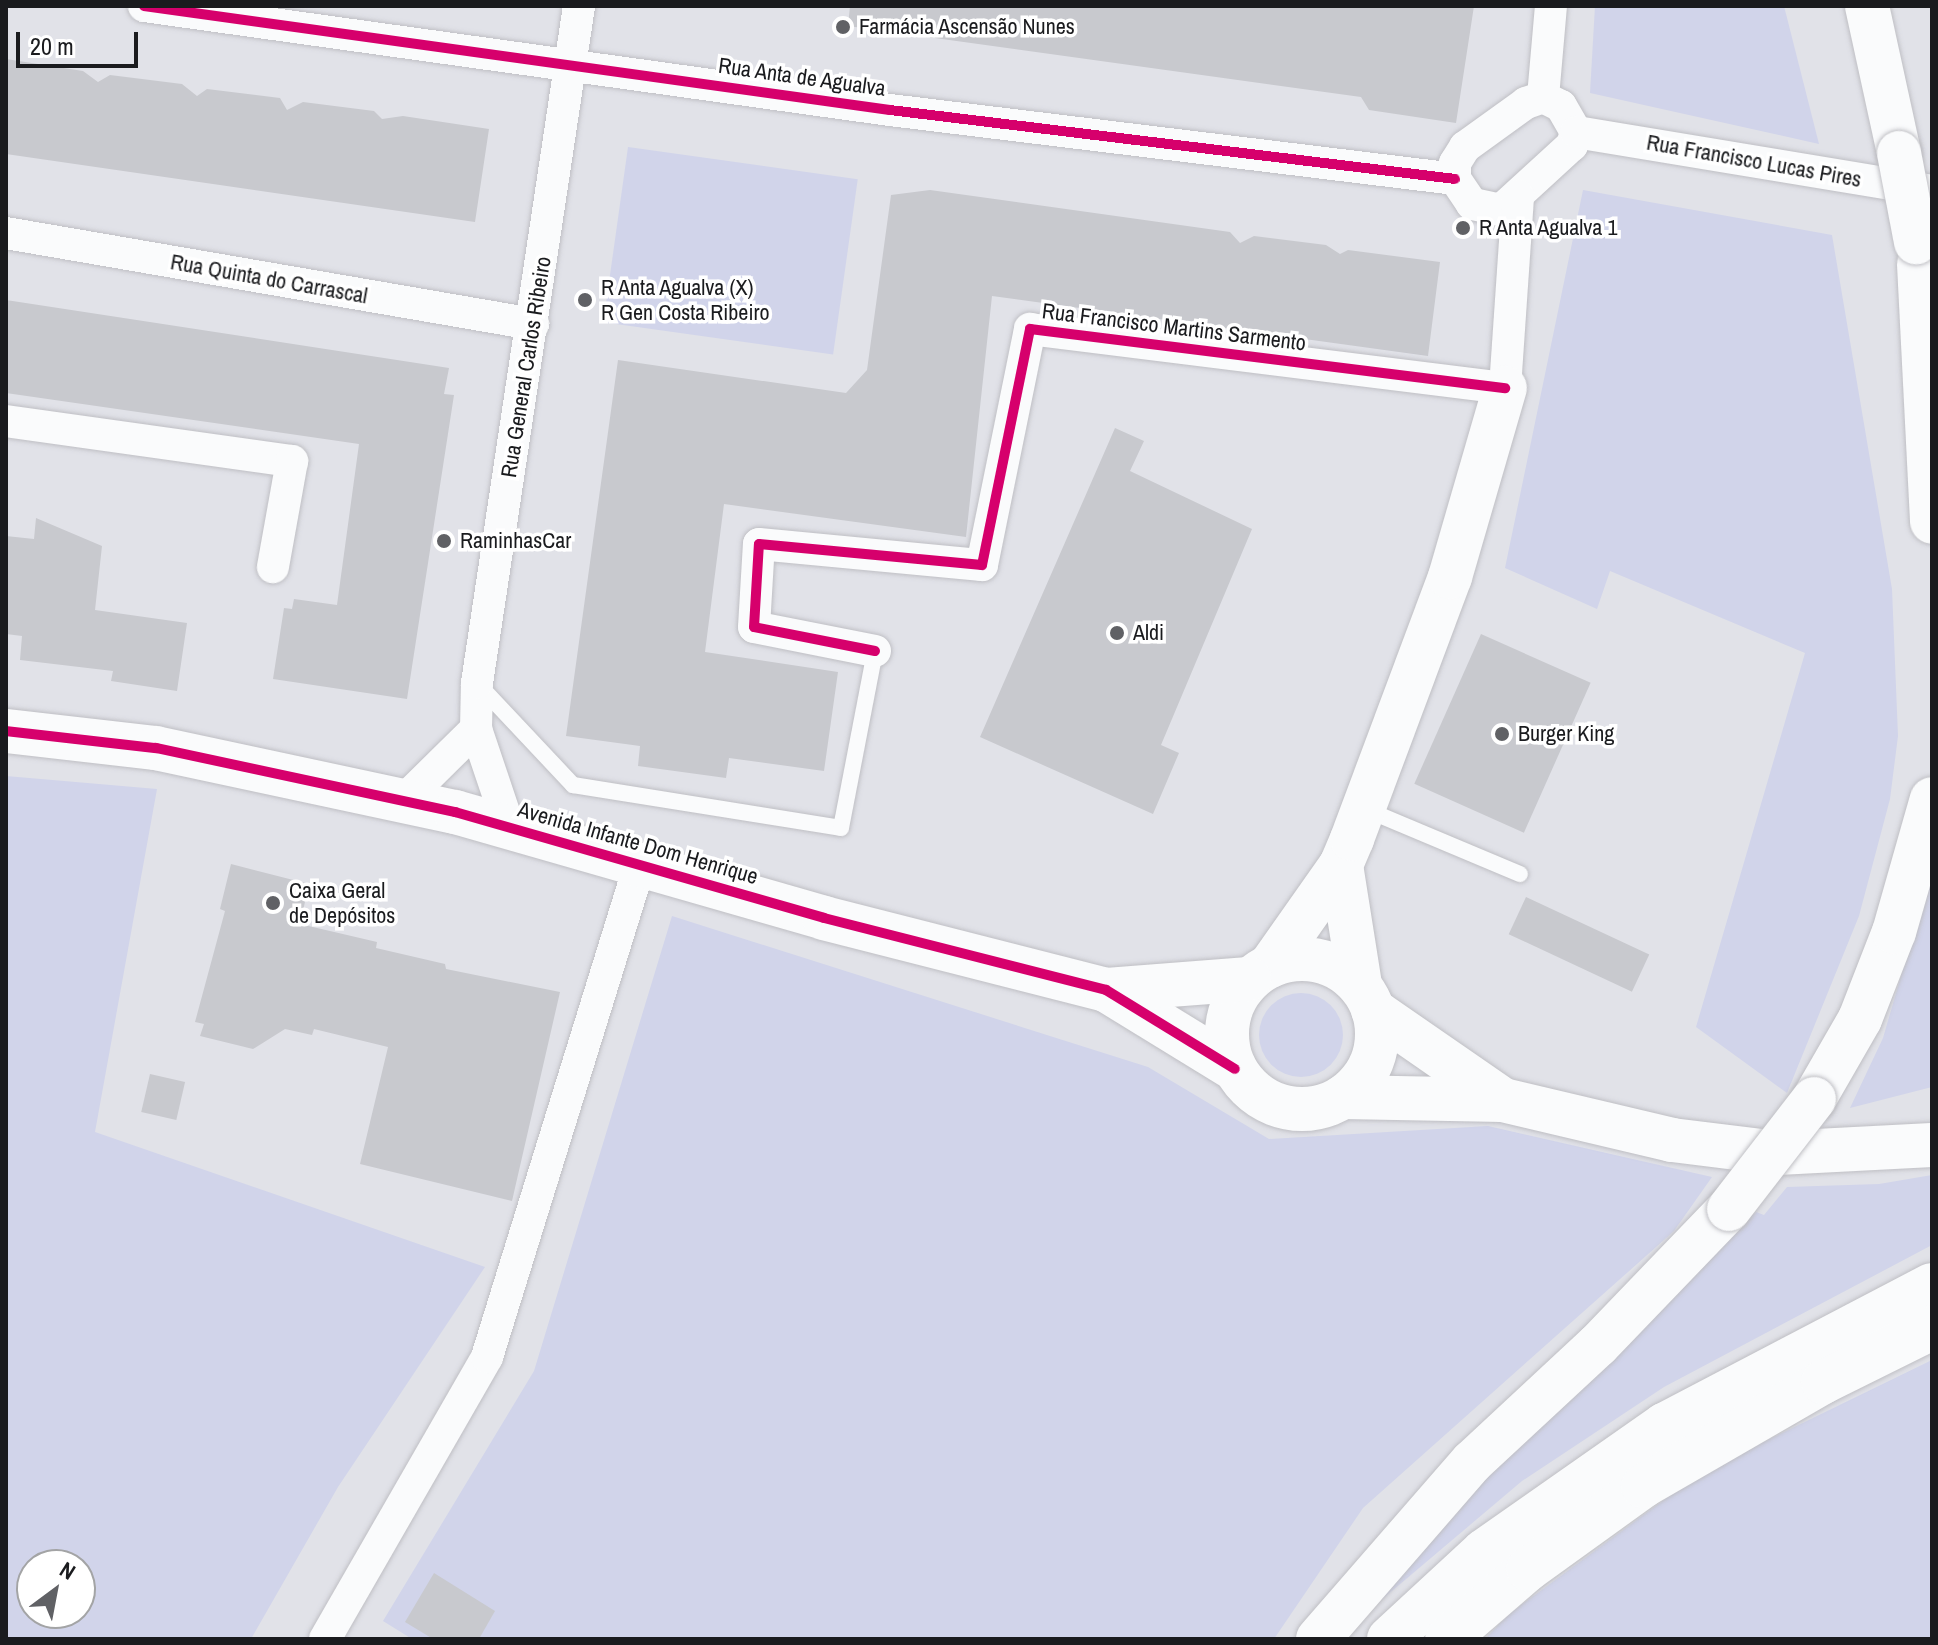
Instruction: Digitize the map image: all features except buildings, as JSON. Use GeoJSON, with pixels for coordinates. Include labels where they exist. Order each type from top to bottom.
{"type":"FeatureCollection","features":[{"type":"Feature","properties":{"kind":"main road"},"geometry":{"type":"LineString","coordinates":[[1867,6],[1932,326]]}},
{"type":"Feature","properties":{"kind":"main road"},"geometry":{"type":"LineString","coordinates":[[1918,253],[1932,522]]}},
{"type":"Feature","properties":{"kind":"main road"},"geometry":{"type":"LineString","coordinates":[[1341,865],[1366,998],[1377,1032],[1373,1058],[1362,1080],[1343,1097],[1320,1107],[1295,1109],[1271,1103],[1250,1089],[1235,1069],[1227,1020],[1341,865],[1450,577],[1505,388]]}},
{"type":"Feature","properties":{"kind":"main road","name":"Avenida Infante Dom Henrique"},"geometry":{"type":"LineString","coordinates":[[6,731],[156,748],[403,801],[509,827],[824,918],[1106,990],[1235,1069]]}},
{"type":"Feature","properties":{"kind":"main road"},"geometry":{"type":"LineString","coordinates":[[1318,1639],[1472,1462],[1598,1345],[1729,1209],[1814,1099],[1860,1019],[1883,961],[1930,820],[1932,799]]}},
{"type":"Feature","properties":{"kind":"main road"},"geometry":{"type":"LineString","coordinates":[[1260,973],[1292,959],[1316,960],[1340,969],[1366,998],[1503,1100]]}},
{"type":"Feature","properties":{"kind":"main road","name":"Avenida Infante Dom Henrique"},"geometry":{"type":"LineString","coordinates":[[1106,990],[1260,973]]}},
{"type":"Feature","properties":{"kind":"main road"},"geometry":{"type":"LineString","coordinates":[[1343,1097],[1503,1100],[1672,1140],[1765,1152],[1837,1154],[1932,1145]]}},
{"type":"Feature","properties":{"kind":"main road"},"geometry":{"type":"LineString","coordinates":[[1389,1639],[1484,1551],[1653,1432],[1738,1382],[1932,1285]]}},
{"type":"Feature","properties":{"kind":"main road"},"geometry":{"type":"LineString","coordinates":[[1447,1639],[1538,1561],[1643,1486],[1785,1403],[1932,1328]]}},
{"type":"Feature","properties":{"kind":"street","name":"Rua Anta de Agualva"},"geometry":{"type":"LineString","coordinates":[[144,6],[571,63],[890,110],[1455,179]]}},
{"type":"Feature","properties":{"kind":"street","name":"Rua General Carlos Ribeiro"},"geometry":{"type":"LineString","coordinates":[[509,827],[476,729],[477,683],[579,6]]}},
{"type":"Feature","properties":{"kind":"street"},"geometry":{"type":"LineString","coordinates":[[1543,97],[1551,6]]}},
{"type":"Feature","properties":{"kind":"street"},"geometry":{"type":"LineString","coordinates":[[1543,97],[1561,106],[1576,132],[1564,158],[1501,210],[1488,210],[1472,204],[1455,179],[1455,163],[1465,147],[1526,103],[1543,97]]}},
{"type":"Feature","properties":{"kind":"street","name":"Rua Francisco Lucas Pires"},"geometry":{"type":"LineString","coordinates":[[1576,132],[1932,191]]}},
{"type":"Feature","properties":{"kind":"street"},"geometry":{"type":"LineString","coordinates":[[1505,388],[1518,195]]}},
{"type":"Feature","properties":{"kind":"street","name":"Rua Quinta do Carrascal"},"geometry":{"type":"LineString","coordinates":[[6,233],[533,324]]}},
{"type":"Feature","properties":{"kind":"street","name":"Rua Francisco Martins Sarmento"},"geometry":{"type":"LineString","coordinates":[[875,651],[754,627],[759,544],[982,565],[1030,329],[1505,388]]}},
{"type":"Feature","properties":{"kind":"street"},"geometry":{"type":"LineString","coordinates":[[6,421],[292,461],[273,567]]}},
{"type":"Feature","properties":{"kind":"street"},"geometry":{"type":"LineString","coordinates":[[403,801],[476,729]]}},
{"type":"Feature","properties":{"kind":"street"},"geometry":{"type":"LineString","coordinates":[[325,1639],[487,1357],[640,864]]}},
{"type":"Feature","properties":{"kind":"lane"},"geometry":{"type":"LineString","coordinates":[[477,683],[573,785],[841,828],[875,651]]}},
{"type":"Feature","properties":{"kind":"lane"},"geometry":{"type":"LineString","coordinates":[[1364,809],[1520,874]]}},
{"type":"Feature","properties":{"kind":"shaded area"},"geometry":{"type":"Polygon","coordinates":[[[1595,6],[1784,6],[1819,144],[1590,93],[1595,6]]]}},
{"type":"Feature","properties":{"kind":"shaded area"},"geometry":{"type":"Polygon","coordinates":[[[628,147],[858,179],[833,355],[603,322],[628,147]]]}},
{"type":"Feature","properties":{"kind":"shaded area"},"geometry":{"type":"Polygon","coordinates":[[[1583,190],[1832,235],[1892,589],[1898,736],[1890,799],[1859,916],[1787,1093],[1696,1027],[1805,653],[1610,571],[1597,609],[1505,568],[1583,190]]]}},
{"type":"Feature","properties":{"kind":"shaded area"},"geometry":{"type":"Polygon","coordinates":[[[6,776],[157,789],[95,1132],[485,1267],[338,1487],[251,1639],[6,1639],[6,776]]]}},
{"type":"Feature","properties":{"kind":"shaded area"},"geometry":{"type":"Polygon","coordinates":[[[1932,869],[1932,1087],[1850,1108],[1883,1038],[1932,869]]]}},
{"type":"Feature","properties":{"kind":"shaded area"},"geometry":{"type":"Polygon","coordinates":[[[672,916],[1148,1067],[1269,1139],[1488,1126],[1712,1177],[1674,1231],[1363,1508],[1274,1639],[412,1639],[383,1621],[534,1371],[672,916]]]}},
{"type":"Feature","properties":{"kind":"shaded area"},"geometry":{"type":"Polygon","coordinates":[[[1301,993],[1317,996],[1331,1005],[1340,1019],[1343,1035],[1340,1051],[1331,1065],[1317,1074],[1301,1077],[1285,1074],[1271,1065],[1262,1051],[1259,1035],[1262,1019],[1271,1005],[1285,996],[1301,993]]]}},
{"type":"Feature","properties":{"kind":"shaded area"},"geometry":{"type":"Polygon","coordinates":[[[1932,1175],[1932,1245],[1664,1387],[1522,1481],[1347,1629],[1398,1557],[1756,1212],[1764,1215],[1787,1187],[1879,1184],[1932,1175]]]}},
{"type":"Feature","properties":{"kind":"shaded area"},"geometry":{"type":"Polygon","coordinates":[[[1932,1360],[1932,1639],[1485,1639],[1509,1614],[1702,1472],[1932,1360]]]}},
{"type":"Feature","properties":{"kind":"cycle path"},"geometry":{"type":"LineString","coordinates":[[144,6],[890,110],[1455,179]]}},
{"type":"Feature","properties":{"kind":"cycle path"},"geometry":{"type":"LineString","coordinates":[[875,651],[754,627],[759,544],[982,565],[1030,329],[1505,388]]}},
{"type":"Feature","properties":{"kind":"cycle path"},"geometry":{"type":"LineString","coordinates":[[6,731],[156,748],[455,812],[824,918],[1106,990],[1235,1069]]}},
{"type":"Feature","properties":{"kind":"place","name":"Farmácia Ascensão Nunes"},"geometry":{"type":"Point","coordinates":[843,27]}},
{"type":"Feature","properties":{"kind":"place","name":"R Anta Agualva 1"},"geometry":{"type":"Point","coordinates":[1463,228]}},
{"type":"Feature","properties":{"kind":"place","name":"R Anta Agualva (X) R Gen Costa Ribeiro"},"geometry":{"type":"Point","coordinates":[585,300]}},
{"type":"Feature","properties":{"kind":"place","name":"RaminhasCar"},"geometry":{"type":"Point","coordinates":[444,541]}},
{"type":"Feature","properties":{"kind":"place","name":"Aldi"},"geometry":{"type":"Point","coordinates":[1117,633]}},
{"type":"Feature","properties":{"kind":"place","name":"Burger King"},"geometry":{"type":"Point","coordinates":[1502,734]}},
{"type":"Feature","properties":{"kind":"place","name":"Caixa Geral de Depósitos"},"geometry":{"type":"Point","coordinates":[273,903]}}]}
